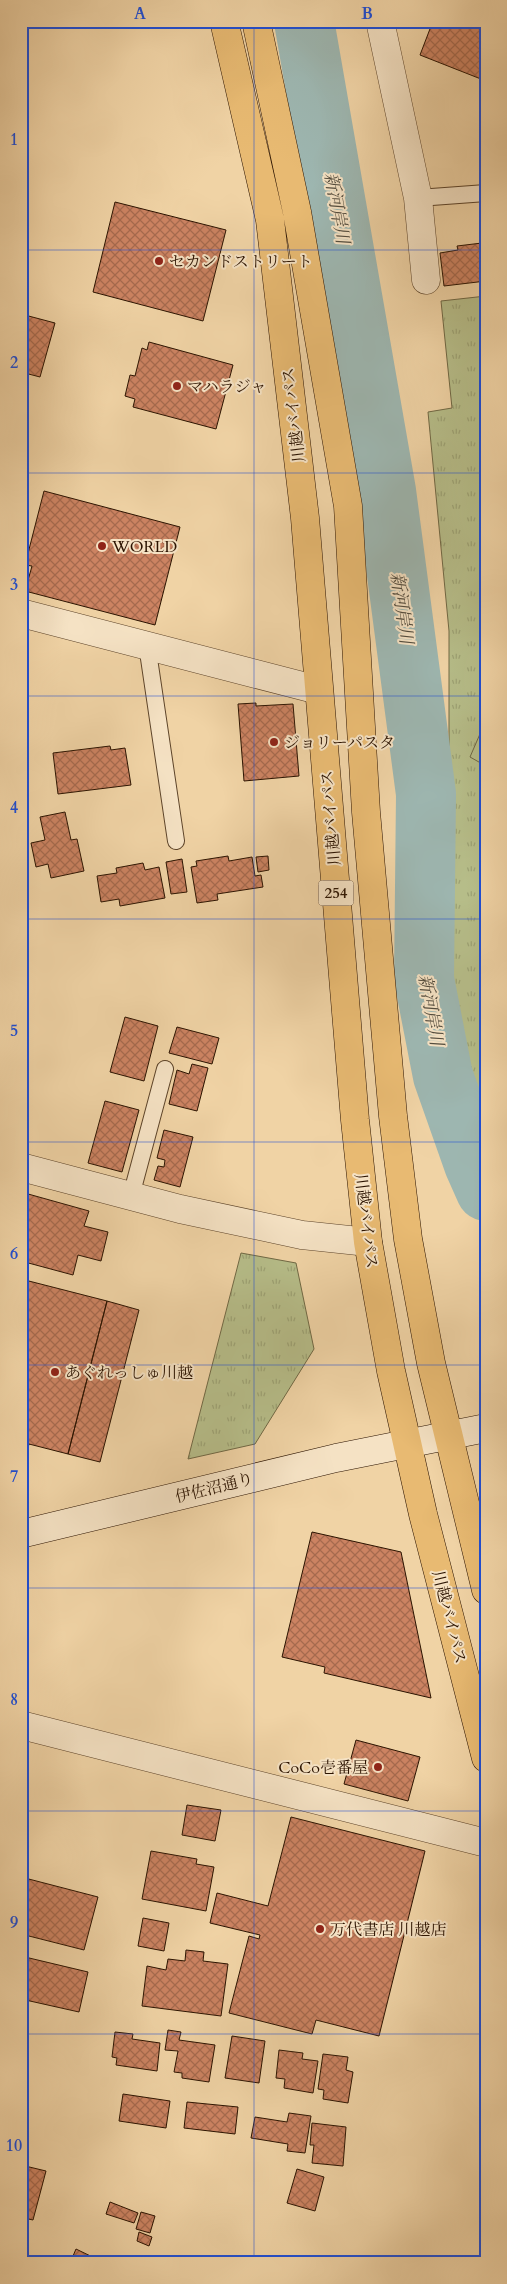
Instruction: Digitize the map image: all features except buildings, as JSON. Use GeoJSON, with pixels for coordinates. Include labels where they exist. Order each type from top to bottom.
{"type":"FeatureCollection","features":[{"type":"Feature","properties":{"kind":"highway","name":"川越バイパス"},"geometry":{"type":"LineString","coordinates":[[224,21],[270,220],[305,518],[354,1120],[368,1242],[391,1371],[423,1514],[486,1758]]}},
{"type":"Feature","properties":{"kind":"highway","name":"254"},"geometry":{"type":"LineString","coordinates":[[256,21],[297,212],[348,506],[366,812],[393,1116],[408,1239],[431,1363],[486,1590]]}},
{"type":"Feature","properties":{"kind":"street"},"geometry":{"type":"LineString","coordinates":[[380,21],[418,198],[426,280]]}},
{"type":"Feature","properties":{"kind":"street"},"geometry":{"type":"LineString","coordinates":[[21,613],[318,690]]}},
{"type":"Feature","properties":{"kind":"street"},"geometry":{"type":"LineString","coordinates":[[21,1168],[180,1209],[302,1235],[368,1242]]}},
{"type":"Feature","properties":{"kind":"street","name":"伊佐沼通り"},"geometry":{"type":"LineString","coordinates":[[21,1534],[336,1458],[486,1428]]}},
{"type":"Feature","properties":{"kind":"street"},"geometry":{"type":"LineString","coordinates":[[21,1724],[486,1843]]}},
{"type":"Feature","properties":{"kind":"lane"},"geometry":{"type":"LineString","coordinates":[[418,198],[486,193]]}},
{"type":"Feature","properties":{"kind":"lane"},"geometry":{"type":"LineString","coordinates":[[147,645],[176,841]]}},
{"type":"Feature","properties":{"kind":"lane"},"geometry":{"type":"LineString","coordinates":[[131,1196],[165,1069]]}},
{"type":"Feature","properties":{"kind":"green space"},"geometry":{"type":"Polygon","coordinates":[[[486,296],[486,1125],[450,1036],[440,942],[449,893],[449,631],[428,412],[452,408],[441,301],[486,296]]]}},
{"type":"Feature","properties":{"kind":"green space"},"geometry":{"type":"Polygon","coordinates":[[[486,720],[486,766],[470,757],[486,720]]]}},
{"type":"Feature","properties":{"kind":"green space"},"geometry":{"type":"Polygon","coordinates":[[[486,839],[486,982],[480,910],[486,839]]]}},
{"type":"Feature","properties":{"kind":"green space"},"geometry":{"type":"Polygon","coordinates":[[[241,1253],[296,1263],[314,1349],[255,1444],[188,1459],[241,1253]]]}},
{"type":"Feature","properties":{"kind":"waterway","name":"新河岸川"},"geometry":{"type":"LineString","coordinates":[[304,21],[386,491],[426,794],[424,979],[443,1076],[474,1164],[486,1191]]}},
{"type":"Feature","properties":{"kind":"place","name":"セカンドストリート"},"geometry":{"type":"Point","coordinates":[159,261]}},
{"type":"Feature","properties":{"kind":"place","name":"マハラジャ"},"geometry":{"type":"Point","coordinates":[177,386]}},
{"type":"Feature","properties":{"kind":"place","name":"WORLD"},"geometry":{"type":"Point","coordinates":[102,546]}},
{"type":"Feature","properties":{"kind":"place","name":"ジョリーパスタ"},"geometry":{"type":"Point","coordinates":[274,742]}},
{"type":"Feature","properties":{"kind":"place","name":"あぐれっしゅ川越"},"geometry":{"type":"Point","coordinates":[55,1372]}},
{"type":"Feature","properties":{"kind":"place","name":"CoCo壱番屋"},"geometry":{"type":"Point","coordinates":[378,1767]}},
{"type":"Feature","properties":{"kind":"place","name":"万代書店 川越店"},"geometry":{"type":"Point","coordinates":[320,1929]}}]}
